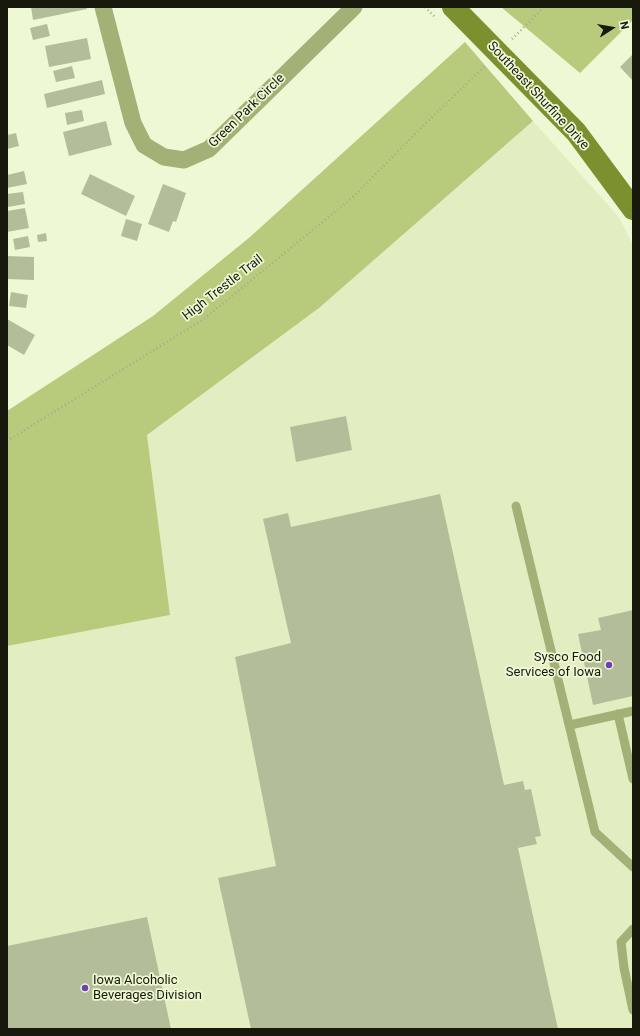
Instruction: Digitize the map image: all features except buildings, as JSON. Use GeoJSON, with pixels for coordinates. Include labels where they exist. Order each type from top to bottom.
{"type":"FeatureCollection","features":[{"type":"Feature","properties":{"kind":"street","name":"Green Park Circle"},"geometry":{"type":"LineString","coordinates":[[103,7],[133,123],[144,145],[164,157],[184,160],[209,149],[354,7]]}},
{"type":"Feature","properties":{"kind":"street","name":"Southeast Shurfine Drive"},"geometry":{"type":"LineString","coordinates":[[453,7],[576,132],[633,208]]}},
{"type":"Feature","properties":{"kind":"lane"},"geometry":{"type":"LineString","coordinates":[[516,506],[595,832],[633,867]]}},
{"type":"Feature","properties":{"kind":"lane"},"geometry":{"type":"LineString","coordinates":[[570,725],[633,711]]}},
{"type":"Feature","properties":{"kind":"lane"},"geometry":{"type":"LineString","coordinates":[[618,714],[633,779]]}},
{"type":"Feature","properties":{"kind":"lane"},"geometry":{"type":"LineString","coordinates":[[633,929],[621,942],[624,968],[633,1010]]}},
{"type":"Feature","properties":{"kind":"path","name":"High Trestle Trail"},"geometry":{"type":"LineString","coordinates":[[7,441],[204,318],[354,198],[428,121]]}},
{"type":"Feature","properties":{"kind":"shaded area"},"geometry":{"type":"Polygon","coordinates":[[[533,121],[619,217],[633,245],[633,1029],[7,1029],[7,646],[170,615],[147,435],[319,308],[533,121]]]}},
{"type":"Feature","properties":{"kind":"green space"},"geometry":{"type":"Polygon","coordinates":[[[501,7],[633,7],[633,20],[580,73],[501,7]]]}},
{"type":"Feature","properties":{"kind":"green space"},"geometry":{"type":"Polygon","coordinates":[[[465,42],[533,121],[319,308],[147,435],[170,615],[7,646],[7,411],[153,316],[250,237],[465,42]]]}},
{"type":"Feature","properties":{"kind":"place","name":"Sysco Food Services of Iowa"},"geometry":{"type":"Point","coordinates":[609,665]}},
{"type":"Feature","properties":{"kind":"place","name":"Iowa Alcoholic Beverages Division"},"geometry":{"type":"Point","coordinates":[85,988]}}]}
